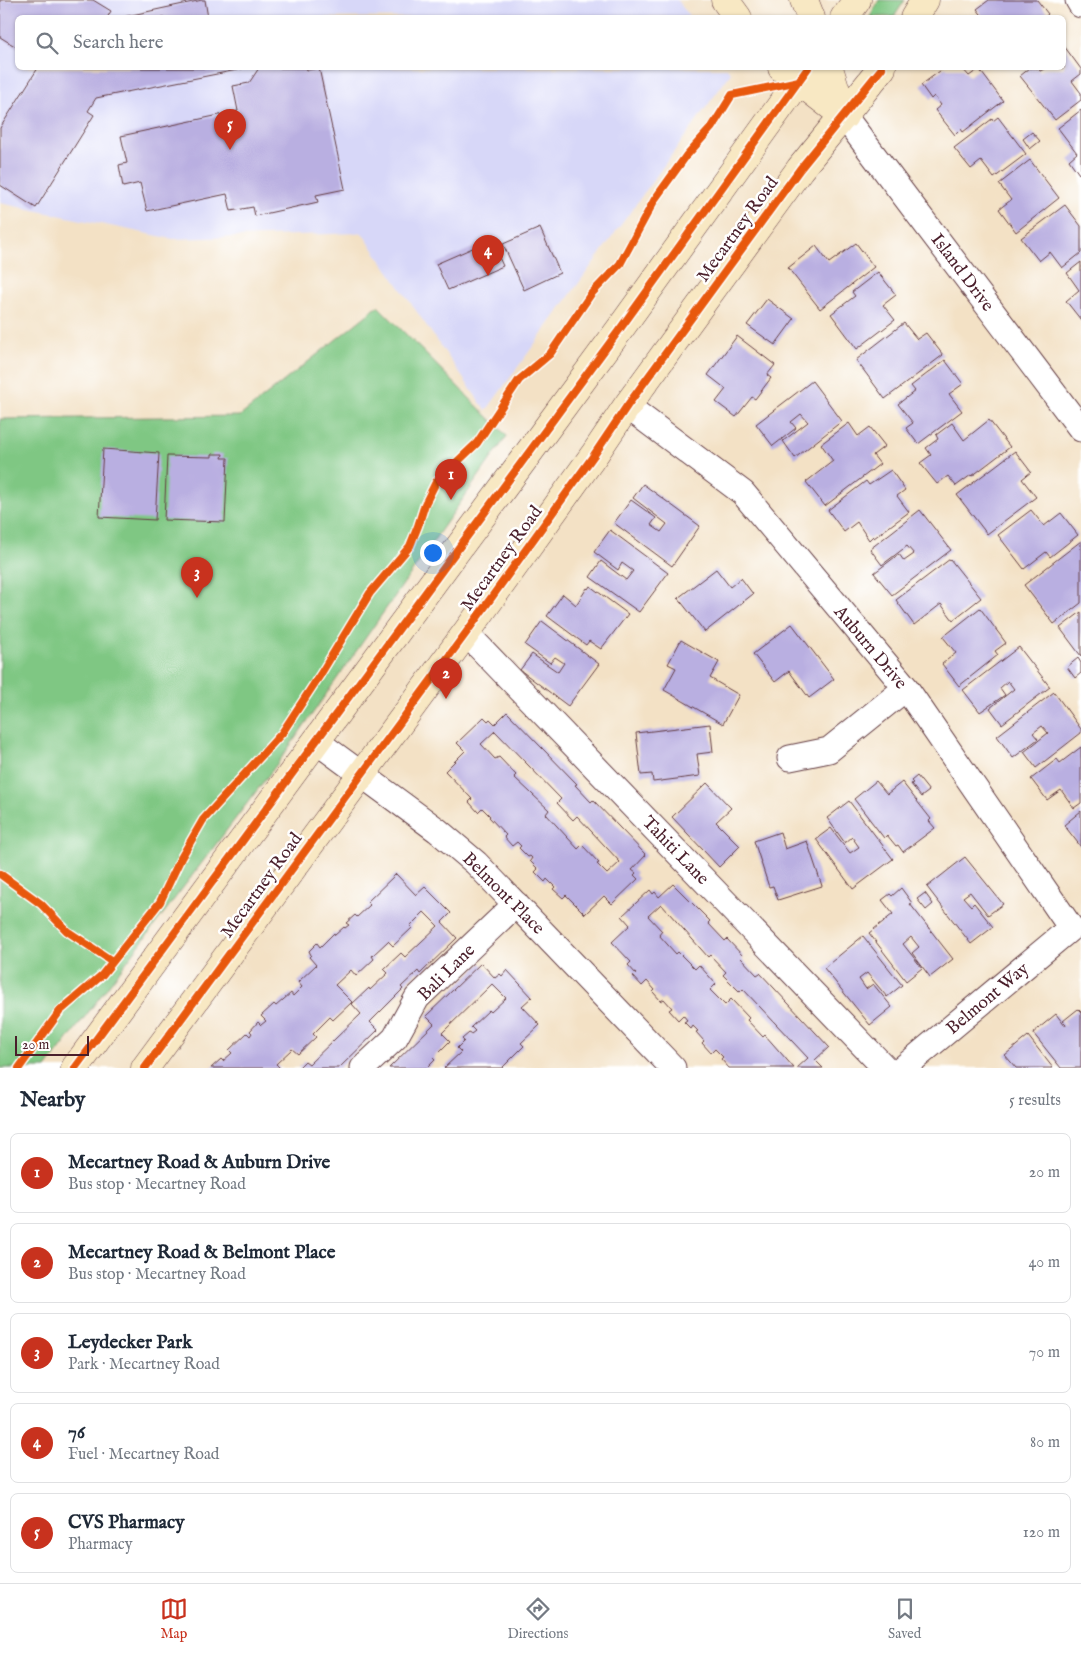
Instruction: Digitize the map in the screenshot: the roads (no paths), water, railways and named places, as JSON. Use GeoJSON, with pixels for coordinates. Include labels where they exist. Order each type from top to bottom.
{"type":"FeatureCollection","features":[{"type":"Feature","properties":{"kind":"main road"},"geometry":{"type":"LineString","coordinates":[[725,0],[736,15]]}},
{"type":"Feature","properties":{"kind":"main road"},"geometry":{"type":"LineString","coordinates":[[804,0],[810,15]]}},
{"type":"Feature","properties":{"kind":"main road"},"geometry":{"type":"LineString","coordinates":[[846,15],[857,0]]}},
{"type":"Feature","properties":{"kind":"main road"},"geometry":{"type":"LineString","coordinates":[[916,15],[925,0]]}},
{"type":"Feature","properties":{"kind":"main road","name":"Island Drive"},"geometry":{"type":"LineString","coordinates":[[830,70],[844,116]]}},
{"type":"Feature","properties":{"kind":"main road","name":"Mecartney Road"},"geometry":{"type":"LineString","coordinates":[[145,1068],[466,633],[627,406],[800,169],[880,70]]}},
{"type":"Feature","properties":{"kind":"main road","name":"Island Drive"},"geometry":{"type":"LineString","coordinates":[[796,72],[844,116]]}},
{"type":"Feature","properties":{"kind":"main road","name":"Mecartney Road"},"geometry":{"type":"LineString","coordinates":[[75,1068],[625,322],[796,72]]}},
{"type":"Feature","properties":{"kind":"street"},"geometry":{"type":"LineString","coordinates":[[1078,0],[1081,4]]}},
{"type":"Feature","properties":{"kind":"street","name":"Island Drive"},"geometry":{"type":"LineString","coordinates":[[844,116],[1081,429]]}},
{"type":"Feature","properties":{"kind":"street","name":"Auburn Drive"},"geometry":{"type":"LineString","coordinates":[[627,406],[743,493],[906,688],[1071,928]]}},
{"type":"Feature","properties":{"kind":"street","name":"Tahiti Lane"},"geometry":{"type":"LineString","coordinates":[[466,633],[885,1068]]}},
{"type":"Feature","properties":{"kind":"street"},"geometry":{"type":"LineString","coordinates":[[790,758],[829,750],[906,688]]}},
{"type":"Feature","properties":{"kind":"street","name":"Belmont Place"},"geometry":{"type":"LineString","coordinates":[[316,741],[476,863],[673,1068]]}},
{"type":"Feature","properties":{"kind":"street","name":"Bali Lane"},"geometry":{"type":"LineString","coordinates":[[363,1068],[395,1038],[417,998],[516,904]]}},
{"type":"Feature","properties":{"kind":"street","name":"Belmont Way"},"geometry":{"type":"LineString","coordinates":[[902,1068],[1071,928]]}},
{"type":"Feature","properties":{"kind":"place","name":"CVS Pharmacy"},"geometry":{"type":"Point","coordinates":[230,150]}},
{"type":"Feature","properties":{"kind":"place","name":"76"},"geometry":{"type":"Point","coordinates":[488,276]}},
{"type":"Feature","properties":{"kind":"place","name":"Mecartney Road & Auburn Drive"},"geometry":{"type":"Point","coordinates":[451,500]}},
{"type":"Feature","properties":{"kind":"place","name":"Leydecker Park"},"geometry":{"type":"Point","coordinates":[197,598]}},
{"type":"Feature","properties":{"kind":"place","name":"Mecartney Road & Belmont Place"},"geometry":{"type":"Point","coordinates":[446,699]}}]}
